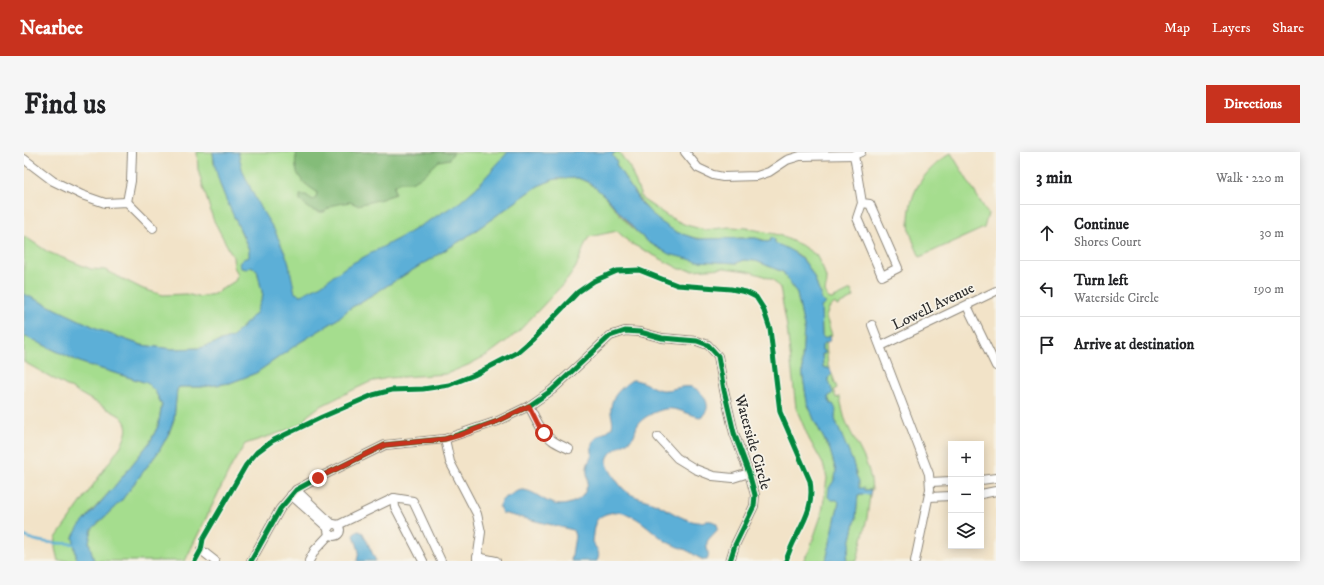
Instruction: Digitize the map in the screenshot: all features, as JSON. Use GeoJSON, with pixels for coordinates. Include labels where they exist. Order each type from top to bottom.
{"type":"FeatureCollection","features":[{"type":"Feature","properties":{"kind":"street"},"geometry":{"type":"LineString","coordinates":[[128,202],[131,181],[132,152]]}},
{"type":"Feature","properties":{"kind":"street"},"geometry":{"type":"LineString","coordinates":[[685,152],[698,168],[713,175],[724,177],[757,176],[769,172],[787,160],[800,156],[857,154],[862,203],[857,218],[882,276],[898,268],[870,204],[862,203]]}},
{"type":"Feature","properties":{"kind":"street"},"geometry":{"type":"LineString","coordinates":[[24,159],[53,182],[82,195],[105,203],[128,202],[153,228]]}},
{"type":"Feature","properties":{"kind":"street","name":"Lowell Avenue"},"geometry":{"type":"LineString","coordinates":[[881,346],[996,291]]}},
{"type":"Feature","properties":{"kind":"street"},"geometry":{"type":"LineString","coordinates":[[967,306],[996,366]]}},
{"type":"Feature","properties":{"kind":"street"},"geometry":{"type":"LineString","coordinates":[[872,325],[929,474],[929,497],[915,561]]}},
{"type":"Feature","properties":{"kind":"street","name":"Waterside Circle"},"geometry":{"type":"LineString","coordinates":[[250,561],[280,509],[293,493],[318,478],[385,445],[445,439],[498,421],[529,406],[552,390],[610,336],[625,331],[640,332],[662,338],[697,341],[708,345],[718,356],[734,433],[753,485],[754,506],[735,545],[730,561]]}},
{"type":"Feature","properties":{"kind":"street"},"geometry":{"type":"LineString","coordinates":[[529,406],[544,433],[552,440],[569,449]]}},
{"type":"Feature","properties":{"kind":"street"},"geometry":{"type":"LineString","coordinates":[[658,437],[677,458],[695,469],[713,476],[733,478],[749,473]]}},
{"type":"Feature","properties":{"kind":"street"},"geometry":{"type":"LineString","coordinates":[[445,439],[450,462],[477,514],[481,532],[477,559],[496,561]]}},
{"type":"Feature","properties":{"kind":"street"},"geometry":{"type":"LineString","coordinates":[[984,480],[996,478]]}},
{"type":"Feature","properties":{"kind":"street"},"geometry":{"type":"LineString","coordinates":[[930,482],[948,482]]}},
{"type":"Feature","properties":{"kind":"street"},"geometry":{"type":"LineString","coordinates":[[984,493],[996,491]]}},
{"type":"Feature","properties":{"kind":"street"},"geometry":{"type":"LineString","coordinates":[[293,493],[332,528]]}},
{"type":"Feature","properties":{"kind":"street"},"geometry":{"type":"LineString","coordinates":[[929,497],[948,496]]}},
{"type":"Feature","properties":{"kind":"street"},"geometry":{"type":"LineString","coordinates":[[394,498],[395,507],[423,561]]}},
{"type":"Feature","properties":{"kind":"street"},"geometry":{"type":"LineString","coordinates":[[309,561],[315,550],[332,528],[394,498],[413,501],[441,561]]}},
{"type":"Feature","properties":{"kind":"street"},"geometry":{"type":"LineString","coordinates":[[201,550],[215,561]]}},
{"type":"Feature","properties":{"kind":"green space"},"geometry":{"type":"Polygon","coordinates":[[[197,152],[213,152],[214,164],[218,152],[540,152],[406,265],[280,310],[221,187],[249,250],[251,266],[257,270],[263,296],[256,313],[233,337],[200,348],[173,349],[141,345],[107,333],[24,294],[24,236],[48,252],[91,269],[105,270],[143,289],[163,295],[186,294],[198,297],[214,294],[235,281],[238,274],[234,267],[233,257],[213,219],[198,170],[197,152]]]}},
{"type":"Feature","properties":{"kind":"green space"},"geometry":{"type":"Polygon","coordinates":[[[297,152],[454,152],[449,159],[439,161],[423,176],[411,182],[400,182],[394,186],[395,194],[357,205],[350,202],[333,205],[324,212],[317,212],[300,200],[300,195],[306,195],[313,200],[316,198],[317,192],[306,184],[299,176],[296,165],[297,152]]]}},
{"type":"Feature","properties":{"kind":"green space"},"geometry":{"type":"Polygon","coordinates":[[[619,152],[630,168],[642,199],[669,217],[686,225],[705,230],[730,227],[747,228],[779,235],[801,245],[816,255],[823,268],[827,282],[825,292],[828,298],[832,299],[851,290],[854,297],[837,306],[835,303],[829,308],[826,317],[832,335],[824,338],[822,336],[821,307],[825,303],[821,297],[814,277],[799,255],[790,250],[754,238],[704,239],[685,236],[676,232],[657,219],[642,202],[616,164],[616,161],[612,155],[619,152]]]}},
{"type":"Feature","properties":{"kind":"green space"},"geometry":{"type":"Polygon","coordinates":[[[951,153],[988,214],[984,228],[920,257],[909,226],[912,200],[915,191],[926,174],[933,166],[951,153]]]}},
{"type":"Feature","properties":{"kind":"green space"},"geometry":{"type":"Polygon","coordinates":[[[578,178],[598,190],[636,232],[661,250],[674,255],[702,260],[737,263],[743,260],[756,261],[783,272],[797,294],[804,327],[802,361],[807,402],[815,422],[830,450],[836,471],[833,483],[837,500],[839,502],[826,561],[803,561],[809,551],[822,513],[827,478],[823,464],[809,439],[796,408],[787,327],[780,288],[773,280],[747,271],[724,268],[692,270],[680,269],[630,243],[617,231],[589,237],[576,267],[568,279],[517,333],[489,354],[446,374],[388,378],[370,382],[319,407],[307,416],[304,423],[245,444],[232,465],[185,561],[94,561],[89,542],[92,529],[121,501],[159,451],[169,433],[174,419],[177,390],[179,387],[201,387],[230,383],[256,373],[299,343],[335,321],[349,309],[465,238],[538,186],[555,179],[578,178]]]}},
{"type":"Feature","properties":{"kind":"green space"},"geometry":{"type":"Polygon","coordinates":[[[24,336],[82,363],[147,383],[155,391],[162,405],[158,426],[150,442],[114,487],[91,512],[73,537],[77,561],[58,561],[55,548],[56,538],[122,444],[127,429],[123,419],[120,416],[24,362],[24,336]]]}},
{"type":"Feature","properties":{"kind":"green space"},"geometry":{"type":"Polygon","coordinates":[[[826,342],[828,366],[830,369],[823,367],[822,346],[826,342]]]}},
{"type":"Feature","properties":{"kind":"green space"},"geometry":{"type":"Polygon","coordinates":[[[832,374],[837,388],[834,390],[836,398],[840,397],[846,421],[866,463],[872,490],[858,488],[856,472],[835,420],[835,414],[828,397],[831,395],[828,378],[832,374]]]}},
{"type":"Feature","properties":{"kind":"green space"},"geometry":{"type":"Polygon","coordinates":[[[858,495],[870,495],[867,518],[857,561],[846,561],[856,518],[858,495]]]}},
{"type":"Feature","properties":{"kind":"water"},"geometry":{"type":"Polygon","coordinates":[[[213,152],[238,152],[243,172],[258,204],[275,231],[288,260],[295,293],[301,295],[321,285],[347,266],[403,236],[460,202],[476,188],[508,152],[616,152],[612,155],[617,162],[616,164],[640,202],[658,220],[676,232],[698,239],[756,238],[767,242],[770,241],[771,237],[775,240],[775,243],[794,252],[803,260],[814,277],[823,302],[826,303],[821,307],[822,336],[824,338],[830,336],[831,340],[822,346],[822,350],[825,351],[825,354],[822,354],[823,367],[830,369],[832,374],[828,378],[833,393],[828,397],[830,404],[833,404],[836,409],[836,422],[853,463],[859,481],[859,488],[871,490],[870,495],[858,495],[856,518],[846,561],[826,561],[839,502],[828,497],[829,488],[835,479],[836,471],[830,450],[815,422],[807,402],[802,361],[804,327],[797,294],[783,272],[756,261],[743,260],[737,263],[696,261],[669,254],[648,242],[636,231],[607,198],[590,183],[578,178],[555,179],[538,186],[465,238],[349,309],[335,321],[299,343],[256,373],[230,383],[201,387],[179,387],[177,390],[174,419],[169,433],[159,451],[121,501],[92,529],[89,542],[94,561],[77,561],[73,537],[78,528],[114,487],[150,442],[158,426],[162,405],[155,391],[147,383],[82,363],[24,336],[24,294],[107,333],[141,345],[173,349],[200,348],[233,337],[256,313],[263,296],[257,270],[251,266],[247,269],[241,268],[239,263],[243,259],[249,257],[249,250],[222,190],[213,152]]]}},
{"type":"Feature","properties":{"kind":"water"},"geometry":{"type":"Polygon","coordinates":[[[632,380],[640,381],[661,390],[684,387],[695,388],[702,394],[706,401],[707,409],[700,417],[678,410],[665,409],[642,420],[637,426],[632,438],[610,454],[607,463],[618,483],[632,495],[654,503],[690,521],[712,521],[716,523],[718,529],[707,543],[707,560],[699,558],[688,551],[669,543],[630,515],[615,512],[601,516],[595,524],[592,542],[597,549],[597,561],[571,561],[575,536],[573,530],[502,513],[499,506],[504,498],[521,490],[529,491],[550,503],[563,505],[578,500],[585,491],[588,480],[587,470],[592,454],[592,443],[612,427],[613,422],[611,410],[613,399],[621,388],[632,380]]]}},
{"type":"Feature","properties":{"kind":"water"},"geometry":{"type":"Polygon","coordinates":[[[359,531],[363,533],[376,561],[357,561],[359,551],[354,535],[355,532],[359,531]]]}},
{"type":"Feature","properties":{"kind":"waterway"},"geometry":{"type":"LineString","coordinates":[[24,536],[43,542],[76,544]]}},
{"type":"Feature","properties":{"kind":"cycle path"},"geometry":{"type":"LineString","coordinates":[[195,561],[201,550],[203,539],[246,465],[257,452],[272,441],[373,395],[392,390],[423,389],[449,385],[474,375],[518,352],[533,339],[578,292],[594,281],[617,271],[639,270],[677,285],[731,289],[746,292],[756,297],[763,308],[770,329],[780,412],[810,481],[810,504],[786,561]]}},
{"type":"Feature","properties":{"kind":"cycle path"},"geometry":{"type":"LineString","coordinates":[[251,561],[280,509],[296,490],[385,445],[445,439],[498,421],[529,406],[552,390],[610,336],[625,331],[640,332],[662,338],[697,341],[708,345],[718,356],[734,433],[749,473],[755,495],[754,506],[735,545],[730,561]]}},
{"type":"Feature","properties":{"kind":"route"},"geometry":{"type":"LineString","coordinates":[[318,478],[385,445],[423,442],[460,435],[498,421],[529,406],[544,433]]}}]}
